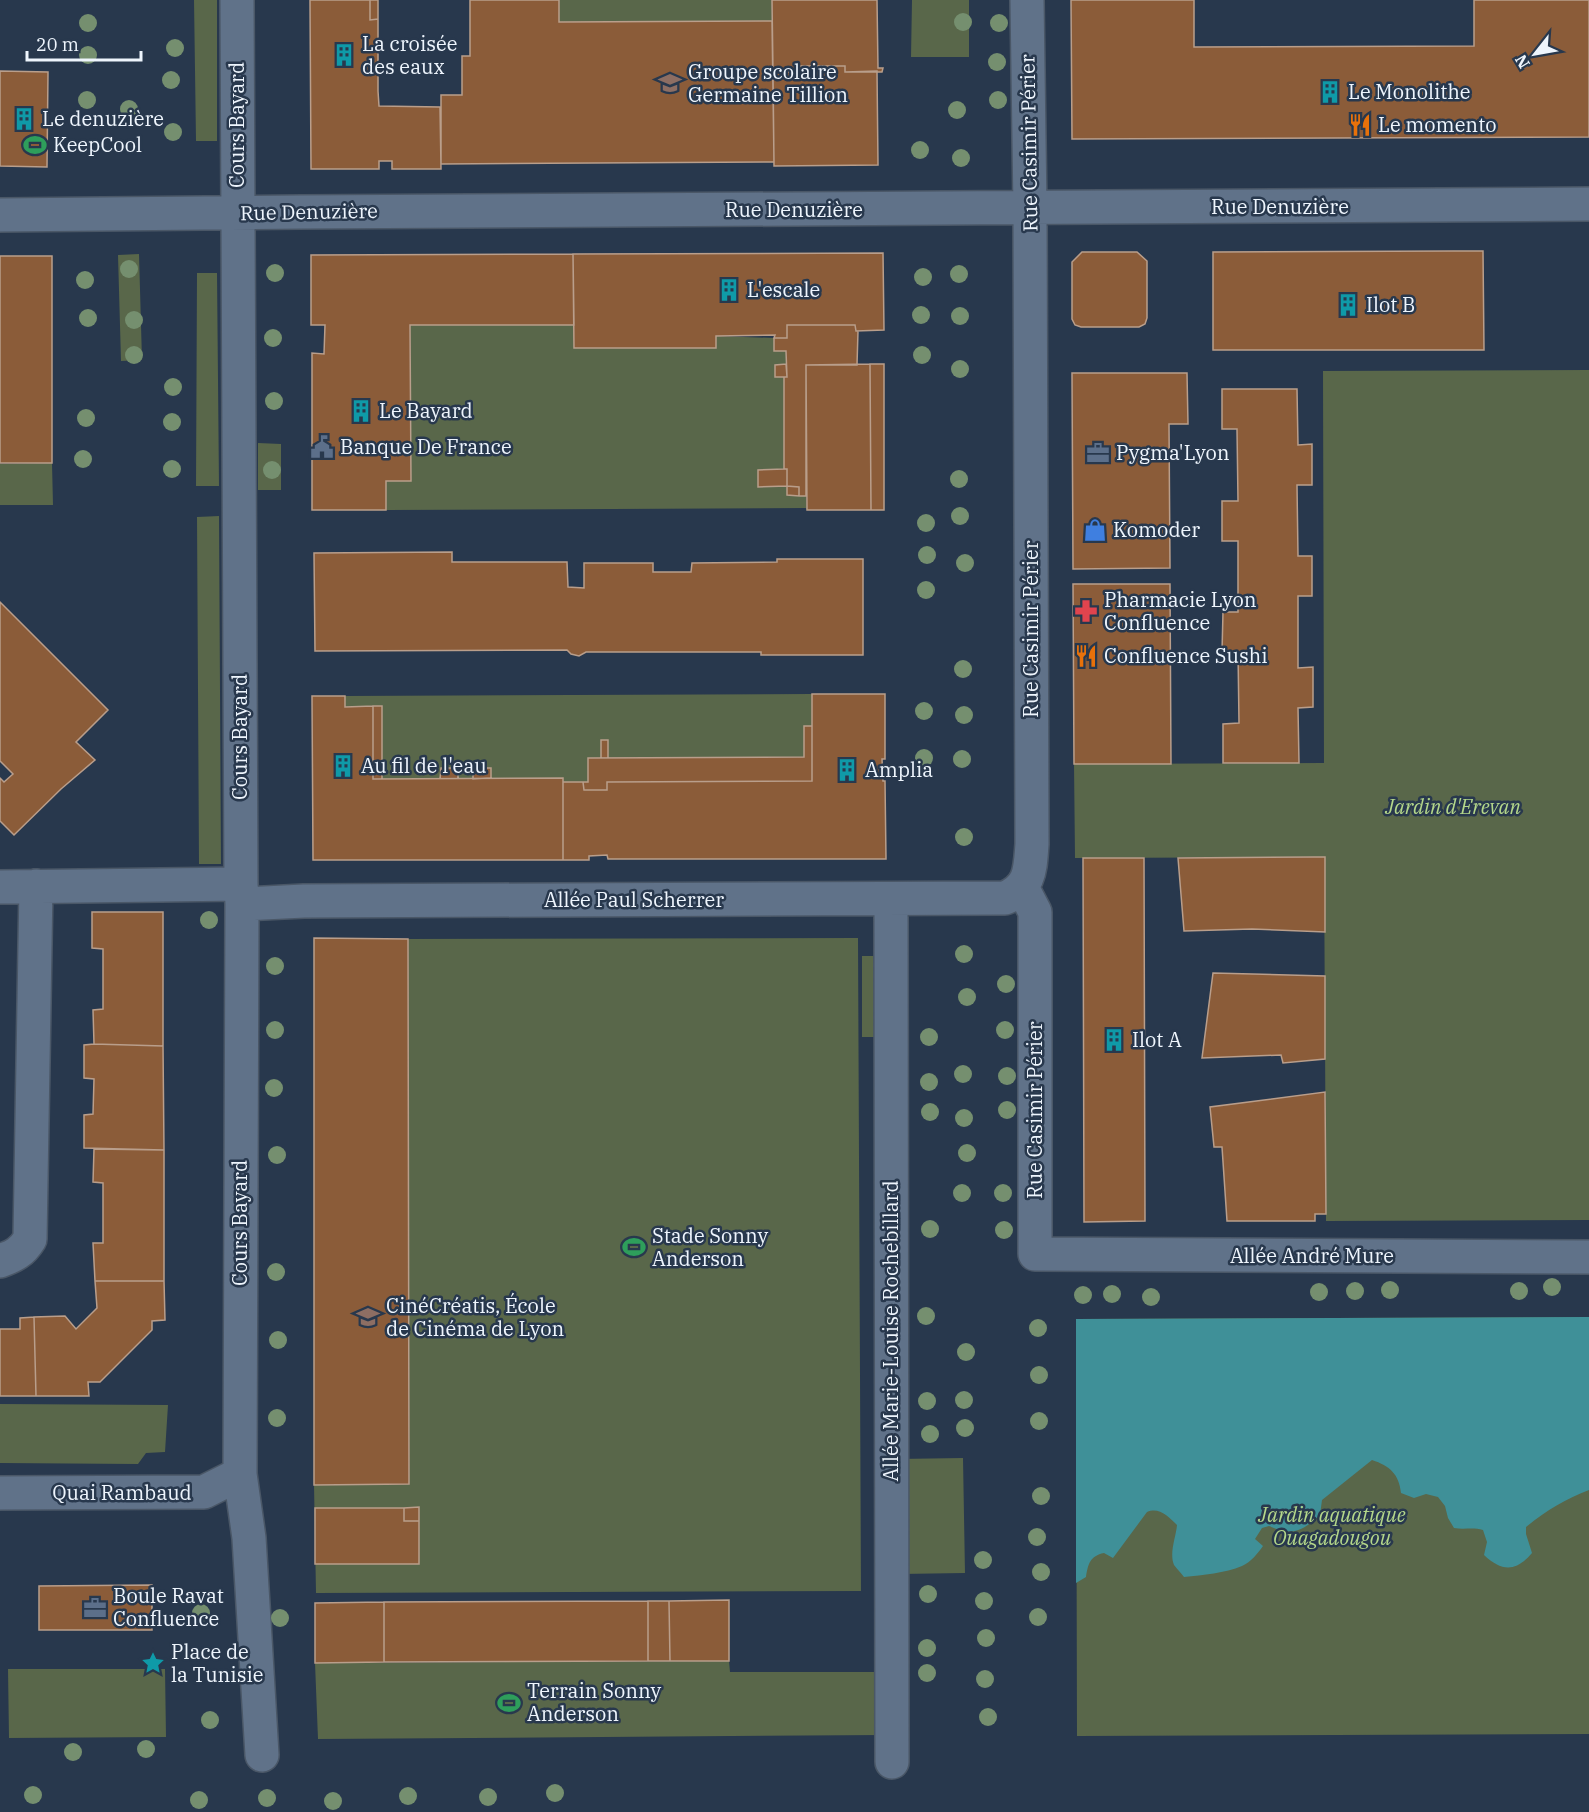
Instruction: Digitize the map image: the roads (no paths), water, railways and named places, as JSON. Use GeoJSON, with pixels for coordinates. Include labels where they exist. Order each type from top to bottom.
{"type":"FeatureCollection","features":[{"type":"Feature","properties":{"kind":"street","name":"Cours Bayard"},"geometry":{"type":"LineString","coordinates":[[237,0],[241,894],[240,1474],[249,1538],[262,1755]]}},
{"type":"Feature","properties":{"kind":"street","name":"Rue Casimir Périer"},"geometry":{"type":"LineString","coordinates":[[1027,0],[1032,844],[1029,873],[1022,887],[1035,912],[1035,1254]]}},
{"type":"Feature","properties":{"kind":"street","name":"Rue Denuzière"},"geometry":{"type":"LineString","coordinates":[[0,216],[1589,204]]}},
{"type":"Feature","properties":{"kind":"street","name":"Allée Paul Scherrer"},"geometry":{"type":"LineString","coordinates":[[0,887],[36,886],[241,894],[316,901],[1005,898],[1022,887]]}},
{"type":"Feature","properties":{"kind":"street"},"geometry":{"type":"LineString","coordinates":[[0,1261],[24,1250],[30,1239],[36,886]]}},
{"type":"Feature","properties":{"kind":"street","name":"Allée Marie-Louise Rochebillard"},"geometry":{"type":"LineString","coordinates":[[891,899],[892,1762]]}},
{"type":"Feature","properties":{"kind":"street","name":"Allée André Mure"},"geometry":{"type":"LineString","coordinates":[[1035,1254],[1589,1257]]}},
{"type":"Feature","properties":{"kind":"street","name":"Quai Rambaud"},"geometry":{"type":"LineString","coordinates":[[0,1493],[204,1492],[240,1474]]}},
{"type":"Feature","properties":{"kind":"place","name":"La croisée des eaux"},"geometry":{"type":"Point","coordinates":[344,55]}},
{"type":"Feature","properties":{"kind":"place","name":"Groupe scolaire Germaine Tillion"},"geometry":{"type":"Point","coordinates":[670,83]}},
{"type":"Feature","properties":{"kind":"place","name":"Le Monolithe"},"geometry":{"type":"Point","coordinates":[1330,92]}},
{"type":"Feature","properties":{"kind":"place","name":"Le denuzière"},"geometry":{"type":"Point","coordinates":[24,119]}},
{"type":"Feature","properties":{"kind":"place","name":"Le momento"},"geometry":{"type":"Point","coordinates":[1360,125]}},
{"type":"Feature","properties":{"kind":"place","name":"KeepCool"},"geometry":{"type":"Point","coordinates":[35,145]}},
{"type":"Feature","properties":{"kind":"place","name":"L'escale"},"geometry":{"type":"Point","coordinates":[729,290]}},
{"type":"Feature","properties":{"kind":"place","name":"Ilot B"},"geometry":{"type":"Point","coordinates":[1348,305]}},
{"type":"Feature","properties":{"kind":"place","name":"Le Bayard"},"geometry":{"type":"Point","coordinates":[361,411]}},
{"type":"Feature","properties":{"kind":"place","name":"Banque De France"},"geometry":{"type":"Point","coordinates":[322,447]}},
{"type":"Feature","properties":{"kind":"place","name":"Pygma'Lyon"},"geometry":{"type":"Point","coordinates":[1098,453]}},
{"type":"Feature","properties":{"kind":"place","name":"Komoder"},"geometry":{"type":"Point","coordinates":[1095,530]}},
{"type":"Feature","properties":{"kind":"place","name":"Pharmacie Lyon Confluence"},"geometry":{"type":"Point","coordinates":[1086,611]}},
{"type":"Feature","properties":{"kind":"place","name":"Confluence Sushi"},"geometry":{"type":"Point","coordinates":[1086,656]}},
{"type":"Feature","properties":{"kind":"place","name":"Au fil de l'eau"},"geometry":{"type":"Point","coordinates":[343,766]}},
{"type":"Feature","properties":{"kind":"place","name":"Amplia"},"geometry":{"type":"Point","coordinates":[847,770]}},
{"type":"Feature","properties":{"kind":"place","name":"Ilot A"},"geometry":{"type":"Point","coordinates":[1114,1040]}},
{"type":"Feature","properties":{"kind":"place","name":"Stade Sonny Anderson"},"geometry":{"type":"Point","coordinates":[634,1247]}},
{"type":"Feature","properties":{"kind":"place","name":"CinéCréatis, École de Cinéma de Lyon"},"geometry":{"type":"Point","coordinates":[368,1317]}},
{"type":"Feature","properties":{"kind":"place","name":"Boule Ravat Confluence"},"geometry":{"type":"Point","coordinates":[95,1608]}},
{"type":"Feature","properties":{"kind":"place","name":"Place de la Tunisie"},"geometry":{"type":"Point","coordinates":[153,1663]}},
{"type":"Feature","properties":{"kind":"place","name":"Terrain Sonny Anderson"},"geometry":{"type":"Point","coordinates":[509,1703]}},
{"type":"Feature","properties":{"kind":"park label","name":"Jardin d'Erevan"},"geometry":{"type":"Point","coordinates":[1453,807]}},
{"type":"Feature","properties":{"kind":"park label","name":"Jardin aquatique Ouagadougou"},"geometry":{"type":"Point","coordinates":[1332,1526]}}]}
